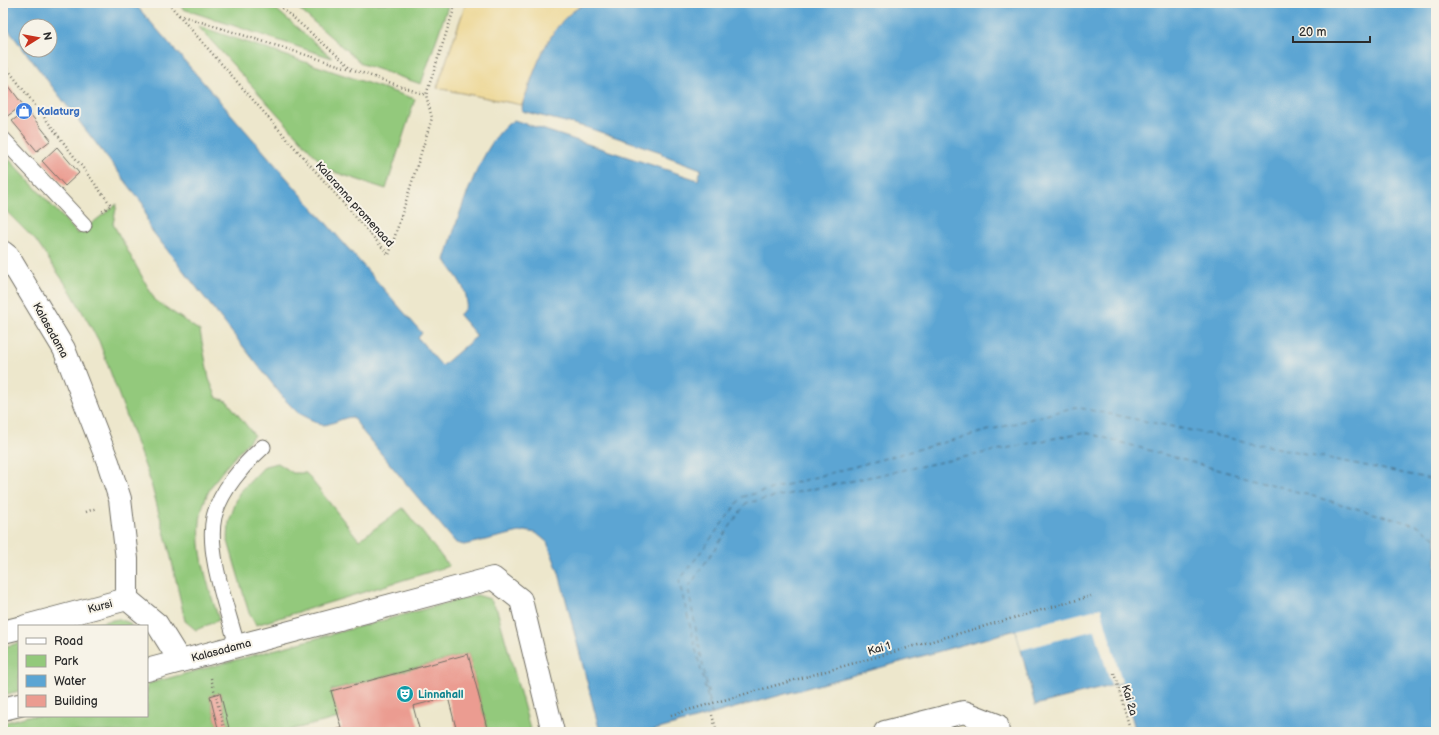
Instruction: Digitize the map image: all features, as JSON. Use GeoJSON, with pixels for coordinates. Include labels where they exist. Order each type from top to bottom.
{"type":"FeatureCollection","features":[{"type":"Feature","properties":{"kind":"street","name":"Kalasadama"},"geometry":{"type":"LineString","coordinates":[[3,252],[8,256],[64,349],[108,462],[120,499],[127,559],[127,599],[157,624],[180,661],[493,578],[521,600],[553,732]]}},
{"type":"Feature","properties":{"kind":"street","name":"Kursi"},"geometry":{"type":"LineString","coordinates":[[30,625],[127,599]]}},
{"type":"Feature","properties":{"kind":"street"},"geometry":{"type":"LineString","coordinates":[[3,632],[18,628]]}},
{"type":"Feature","properties":{"kind":"street"},"geometry":{"type":"LineString","coordinates":[[148,670],[180,661]]}},
{"type":"Feature","properties":{"kind":"street"},"geometry":{"type":"LineString","coordinates":[[3,709],[18,704]]}},
{"type":"Feature","properties":{"kind":"street"},"geometry":{"type":"LineString","coordinates":[[885,732],[964,712],[997,726],[998,732]]}},
{"type":"Feature","properties":{"kind":"lane"},"geometry":{"type":"LineString","coordinates":[[3,139],[84,226]]}},
{"type":"Feature","properties":{"kind":"lane"},"geometry":{"type":"LineString","coordinates":[[237,646],[212,550],[214,516],[229,483],[250,458],[263,447]]}},
{"type":"Feature","properties":{"kind":"path","name":"Kalaranna promenaad"},"geometry":{"type":"LineString","coordinates":[[168,3],[389,255],[432,118],[426,95]]}},
{"type":"Feature","properties":{"kind":"path"},"geometry":{"type":"LineString","coordinates":[[276,3],[354,70]]}},
{"type":"Feature","properties":{"kind":"path"},"geometry":{"type":"LineString","coordinates":[[179,15],[354,70],[426,95],[456,3]]}},
{"type":"Feature","properties":{"kind":"path"},"geometry":{"type":"LineString","coordinates":[[3,63],[111,205],[84,226]]}},
{"type":"Feature","properties":{"kind":"path","name":"Kai 1"},"geometry":{"type":"LineString","coordinates":[[671,715],[1091,596]]}},
{"type":"Feature","properties":{"kind":"path","name":"Kai 2a"},"geometry":{"type":"LineString","coordinates":[[1114,673],[1131,732]]}},
{"type":"Feature","properties":{"kind":"path"},"geometry":{"type":"LineString","coordinates":[[214,694],[225,732]]}},
{"type":"Feature","properties":{"kind":"path"},"geometry":{"type":"LineString","coordinates":[[712,715],[717,732]]}},
{"type":"Feature","properties":{"kind":"green space"},"geometry":{"type":"Polygon","coordinates":[[[178,3],[269,3],[332,58],[183,9],[178,3]]]}},
{"type":"Feature","properties":{"kind":"green space"},"geometry":{"type":"Polygon","coordinates":[[[292,3],[449,3],[421,84],[362,64],[292,3]]]}},
{"type":"Feature","properties":{"kind":"green space"},"geometry":{"type":"Polygon","coordinates":[[[198,26],[415,99],[386,189],[328,170],[198,26]]]}},
{"type":"Feature","properties":{"kind":"green space"},"geometry":{"type":"Polygon","coordinates":[[[5,155],[78,234],[117,204],[113,224],[155,300],[200,331],[209,379],[217,398],[227,401],[254,435],[215,480],[204,503],[200,519],[201,553],[204,570],[219,620],[196,630],[185,621],[170,553],[150,480],[99,341],[71,292],[36,241],[3,208],[3,157],[5,155]]]}},
{"type":"Feature","properties":{"kind":"green space"},"geometry":{"type":"Polygon","coordinates":[[[278,463],[293,473],[306,473],[359,540],[403,508],[449,566],[256,625],[249,613],[228,541],[229,522],[239,493],[265,466],[278,463]]]}},
{"type":"Feature","properties":{"kind":"green space"},"geometry":{"type":"Polygon","coordinates":[[[477,595],[490,599],[497,610],[531,732],[488,732],[468,654],[331,690],[339,718],[282,732],[230,732],[220,693],[210,696],[219,732],[3,732],[3,723],[24,717],[148,717],[148,684],[477,595]]]}},
{"type":"Feature","properties":{"kind":"green space"},"geometry":{"type":"Polygon","coordinates":[[[118,619],[128,622],[131,625],[89,625],[118,619]]]}},
{"type":"Feature","properties":{"kind":"green space"},"geometry":{"type":"Polygon","coordinates":[[[18,643],[18,691],[3,695],[3,647],[18,643]]]}},
{"type":"Feature","properties":{"kind":"sand"},"geometry":{"type":"Polygon","coordinates":[[[466,3],[588,3],[576,9],[564,19],[555,32],[538,61],[522,105],[437,88],[466,3]]]}},
{"type":"Feature","properties":{"kind":"water"},"geometry":{"type":"Polygon","coordinates":[[[3,3],[134,3],[422,333],[418,338],[442,366],[477,336],[459,315],[465,309],[467,302],[466,295],[459,280],[445,260],[471,183],[491,145],[502,130],[514,120],[698,180],[701,169],[663,155],[661,152],[585,127],[522,111],[522,107],[538,61],[551,37],[567,16],[577,8],[588,3],[1436,3],[1436,732],[1136,732],[1122,683],[1035,705],[1016,630],[648,732],[600,732],[559,573],[547,542],[536,533],[524,531],[464,545],[456,543],[363,432],[353,417],[345,418],[330,424],[321,425],[297,412],[286,401],[149,227],[143,204],[30,58],[58,58],[58,18],[18,18],[18,42],[3,23],[3,3]]]}},
{"type":"Feature","properties":{"kind":"pier"},"geometry":{"type":"Polygon","coordinates":[[[1101,608],[1122,682],[1111,685],[1095,630],[1021,650],[1016,630],[1101,608]]]}},
{"type":"Feature","properties":{"kind":"building"},"geometry":{"type":"Polygon","coordinates":[[[3,78],[23,105],[6,117],[3,112],[3,78]]]}},
{"type":"Feature","properties":{"kind":"building"},"geometry":{"type":"Polygon","coordinates":[[[27,110],[51,140],[37,151],[12,121],[27,110]]]}},
{"type":"Feature","properties":{"kind":"building"},"geometry":{"type":"Polygon","coordinates":[[[57,147],[79,173],[65,186],[42,161],[57,147]]]}},
{"type":"Feature","properties":{"kind":"building","name":"Linnahall"},"geometry":{"type":"Polygon","coordinates":[[[468,654],[488,732],[457,732],[448,697],[413,706],[420,732],[329,732],[342,728],[331,691],[468,654]]]}},
{"type":"Feature","properties":{"kind":"building"},"geometry":{"type":"Polygon","coordinates":[[[220,693],[230,732],[219,732],[210,696],[220,693]]]}},
{"type":"Feature","properties":{"kind":"ferry route"},"geometry":{"type":"LineString","coordinates":[[712,715],[679,581],[742,497],[1075,407],[1436,480]]}},
{"type":"Feature","properties":{"kind":"ferry route"},"geometry":{"type":"LineString","coordinates":[[710,702],[688,588],[746,503],[1084,432],[1419,526],[1436,538]]}},
{"type":"Feature","properties":{"kind":"place","name":"Kalaturg"},"geometry":{"type":"Point","coordinates":[24,111]}},
{"type":"Feature","properties":{"kind":"place","name":"Linnahall"},"geometry":{"type":"Point","coordinates":[405,694]}}]}
